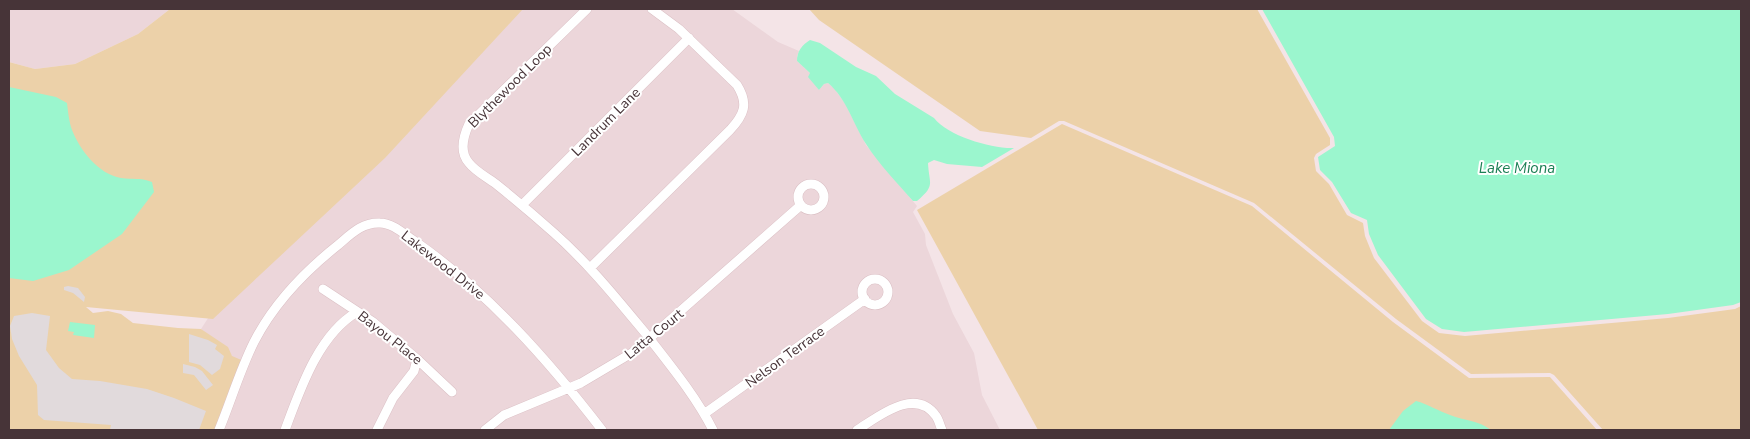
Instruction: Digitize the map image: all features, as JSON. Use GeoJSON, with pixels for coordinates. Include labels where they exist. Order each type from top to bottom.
{"type":"FeatureCollection","features":[{"type":"Feature","properties":{"kind":"street","name":"Blythewood Loop"},"geometry":{"type":"LineString","coordinates":[[587,9],[469,124],[464,134],[462,145],[464,155],[468,163],[522,205],[590,268],[676,372],[713,430]]}},
{"type":"Feature","properties":{"kind":"street"},"geometry":{"type":"LineString","coordinates":[[590,268],[742,116],[744,101],[737,85],[689,38],[652,9]]}},
{"type":"Feature","properties":{"kind":"street","name":"Landrum Lane"},"geometry":{"type":"LineString","coordinates":[[522,205],[689,38]]}},
{"type":"Feature","properties":{"kind":"street","name":"Latta Court"},"geometry":{"type":"LineString","coordinates":[[486,430],[504,415],[581,383],[635,351],[650,340],[801,205]]}},
{"type":"Feature","properties":{"kind":"street","name":"Lakewood Drive"},"geometry":{"type":"LineString","coordinates":[[219,430],[243,366],[270,314],[306,273],[360,227],[369,223],[389,224],[429,251],[462,277],[518,331],[569,387],[602,430]]}},
{"type":"Feature","properties":{"kind":"street","name":"Bayou Place"},"geometry":{"type":"LineString","coordinates":[[323,289],[380,328],[452,392]]}},
{"type":"Feature","properties":{"kind":"street","name":"Nelson Terrace"},"geometry":{"type":"LineString","coordinates":[[704,414],[864,299]]}},
{"type":"Feature","properties":{"kind":"street"},"geometry":{"type":"LineString","coordinates":[[285,430],[301,387],[318,356],[337,329],[349,316],[357,312]]}},
{"type":"Feature","properties":{"kind":"street"},"geometry":{"type":"LineString","coordinates":[[377,430],[390,403],[414,371],[417,359]]}},
{"type":"Feature","properties":{"kind":"street"},"geometry":{"type":"LineString","coordinates":[[857,430],[894,408],[912,403],[921,404],[930,409],[937,416],[942,430]]}},
{"type":"Feature","properties":{"kind":"shaded area"},"geometry":{"type":"Polygon","coordinates":[[[9,9],[170,9],[138,34],[75,64],[35,69],[9,62],[9,9]]]}},
{"type":"Feature","properties":{"kind":"shaded area"},"geometry":{"type":"Polygon","coordinates":[[[170,9],[523,9],[385,158],[213,319],[86,307],[93,313],[108,311],[121,314],[133,323],[201,329],[228,347],[232,356],[246,362],[220,430],[9,430],[9,62],[35,69],[75,64],[138,34],[170,9]]]}},
{"type":"Feature","properties":{"kind":"shaded area"},"geometry":{"type":"Polygon","coordinates":[[[506,9],[732,9],[778,42],[799,51],[797,61],[810,73],[819,90],[824,84],[828,83],[834,88],[846,105],[866,145],[917,206],[913,212],[925,234],[926,245],[953,314],[974,353],[982,395],[1000,430],[220,430],[232,356],[201,329],[234,278],[506,9]]]}},
{"type":"Feature","properties":{"kind":"shaded area"},"geometry":{"type":"Polygon","coordinates":[[[809,9],[1257,9],[1330,138],[1330,145],[1316,154],[1314,158],[1316,171],[1329,184],[1347,215],[1363,223],[1365,236],[1374,258],[1422,321],[1439,333],[1465,336],[1668,318],[1735,309],[1741,306],[1741,430],[1603,430],[1554,375],[1550,373],[1471,374],[1396,319],[1254,203],[1064,121],[1059,121],[1031,138],[980,131],[819,20],[809,9]]]}},
{"type":"Feature","properties":{"kind":"shaded area"},"geometry":{"type":"Polygon","coordinates":[[[1062,124],[1252,206],[1393,322],[1469,378],[1550,377],[1597,430],[1038,430],[917,210],[1062,124]]]}},
{"type":"Feature","properties":{"kind":"shaded area"},"geometry":{"type":"Polygon","coordinates":[[[64,287],[78,288],[85,297],[84,302],[73,293],[64,290],[64,287]]]}},
{"type":"Feature","properties":{"kind":"shaded area"},"geometry":{"type":"Polygon","coordinates":[[[32,313],[50,316],[46,350],[59,368],[72,379],[100,381],[147,389],[174,398],[206,411],[199,430],[110,430],[111,425],[44,420],[38,415],[37,385],[19,356],[12,339],[10,326],[14,316],[32,313]]]}},
{"type":"Feature","properties":{"kind":"shaded area"},"geometry":{"type":"Polygon","coordinates":[[[189,334],[217,345],[215,349],[224,356],[220,369],[212,375],[200,365],[189,362],[189,334]]]}},
{"type":"Feature","properties":{"kind":"shaded area"},"geometry":{"type":"Polygon","coordinates":[[[183,364],[202,371],[213,385],[206,390],[194,375],[183,373],[183,364]]]}},
{"type":"Feature","properties":{"kind":"water","name":"Lake Miona"},"geometry":{"type":"Polygon","coordinates":[[[1262,9],[1741,9],[1741,302],[1733,305],[1668,314],[1464,332],[1442,329],[1426,319],[1378,255],[1369,234],[1367,220],[1351,213],[1332,182],[1320,170],[1318,157],[1335,146],[1334,137],[1262,9]]]}},
{"type":"Feature","properties":{"kind":"water"},"geometry":{"type":"Polygon","coordinates":[[[810,40],[820,43],[856,67],[876,76],[895,94],[960,136],[983,144],[1014,148],[982,167],[947,164],[934,160],[928,163],[929,187],[923,196],[917,201],[913,201],[871,151],[835,89],[828,83],[824,84],[819,90],[808,77],[810,73],[797,61],[801,49],[810,40]]]}},
{"type":"Feature","properties":{"kind":"water"},"geometry":{"type":"Polygon","coordinates":[[[9,87],[56,97],[67,103],[72,130],[91,160],[113,176],[152,182],[154,192],[122,234],[69,270],[33,281],[9,278],[9,87]]]}},
{"type":"Feature","properties":{"kind":"water"},"geometry":{"type":"Polygon","coordinates":[[[70,322],[95,325],[94,338],[73,335],[74,332],[68,331],[70,322]]]}},
{"type":"Feature","properties":{"kind":"water"},"geometry":{"type":"Polygon","coordinates":[[[1416,401],[1450,415],[1481,424],[1491,430],[1389,430],[1403,411],[1416,401]]]}}]}
